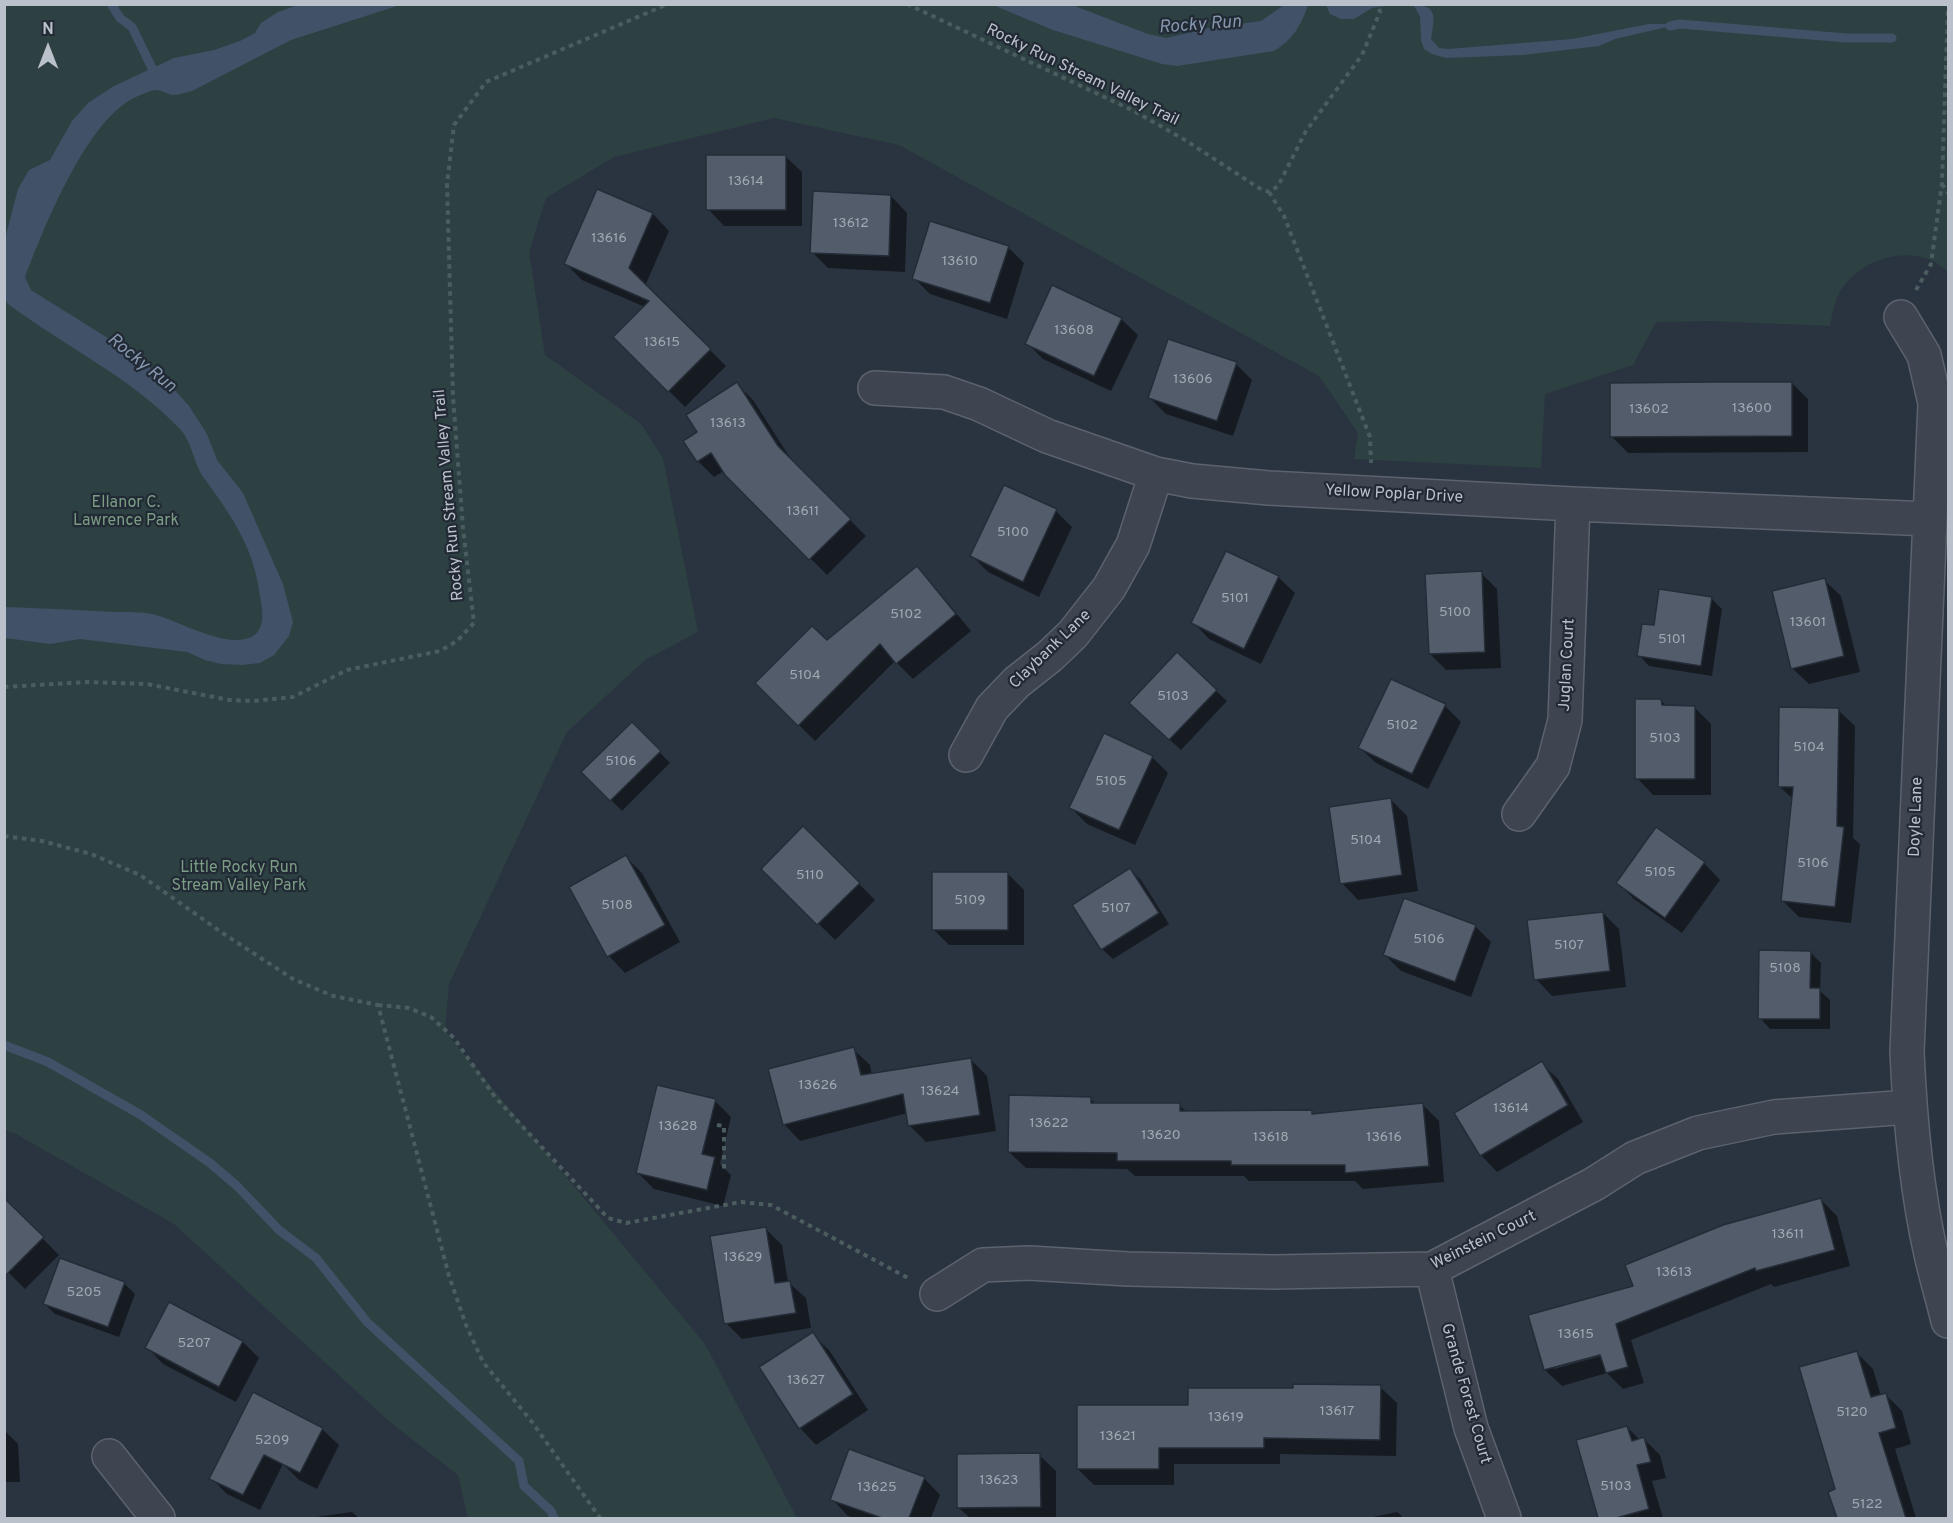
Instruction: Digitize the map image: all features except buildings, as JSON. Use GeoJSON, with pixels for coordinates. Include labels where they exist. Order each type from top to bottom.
{"type":"FeatureCollection","features":[{"type":"Feature","properties":{"kind":"street","name":"Doyle Lane"},"geometry":{"type":"LineString","coordinates":[[1901,317],[1924,355],[1935,403],[1936,428],[1907,1052],[1909,1107],[1920,1190],[1931,1254],[1948,1322]]}},
{"type":"Feature","properties":{"kind":"street","name":"Yellow Poplar Drive"},"geometry":{"type":"LineString","coordinates":[[875,388],[944,392],[978,404],[1047,436],[1156,474],[1192,481],[1258,487],[1574,504],[1930,519]]}},
{"type":"Feature","properties":{"kind":"street","name":"Claybank Lane"},"geometry":{"type":"LineString","coordinates":[[966,755],[992,708],[1017,682],[1073,634],[1109,588],[1133,545],[1156,474]]}},
{"type":"Feature","properties":{"kind":"street","name":"Juglan Court"},"geometry":{"type":"LineString","coordinates":[[1519,814],[1553,766],[1565,720],[1574,504]]}},
{"type":"Feature","properties":{"kind":"street","name":"Weinstein Court"},"geometry":{"type":"LineString","coordinates":[[937,1294],[983,1265],[1029,1263],[1128,1269],[1274,1272],[1432,1269],[1594,1184],[1635,1158],[1698,1133],[1774,1117],[1909,1107]]}},
{"type":"Feature","properties":{"kind":"street","name":"Grande Forest Court"},"geometry":{"type":"LineString","coordinates":[[1432,1269],[1471,1428],[1504,1518]]}},
{"type":"Feature","properties":{"kind":"street"},"geometry":{"type":"LineString","coordinates":[[109,1456],[158,1518]]}},
{"type":"Feature","properties":{"kind":"path","name":"Rocky Run Stream Valley Trail"},"geometry":{"type":"LineString","coordinates":[[4,687],[87,682],[137,684],[229,700],[253,701],[293,697],[347,670],[430,654],[457,641],[474,623],[463,528],[453,397],[447,184],[454,125],[486,82],[668,4]]}},
{"type":"Feature","properties":{"kind":"path","name":"Rocky Run Stream Valley Trail"},"geometry":{"type":"LineString","coordinates":[[907,4],[1134,111],[1269,192]]}},
{"type":"Feature","properties":{"kind":"path"},"geometry":{"type":"LineString","coordinates":[[1371,493],[1370,437],[1284,216],[1269,192],[1278,186],[1306,131],[1362,55],[1380,12],[1378,4]]}},
{"type":"Feature","properties":{"kind":"path"},"geometry":{"type":"LineString","coordinates":[[1901,317],[1931,264],[1942,183],[1948,4]]}},
{"type":"Feature","properties":{"kind":"path"},"geometry":{"type":"LineString","coordinates":[[1942,183],[1948,193]]}},
{"type":"Feature","properties":{"kind":"path"},"geometry":{"type":"LineString","coordinates":[[4,836],[42,842],[91,854],[140,875],[293,979],[333,996],[378,1005],[409,1008],[431,1017],[454,1038],[495,1097],[608,1218],[626,1223],[741,1202],[771,1205],[937,1294]]}},
{"type":"Feature","properties":{"kind":"path"},"geometry":{"type":"LineString","coordinates":[[378,1005],[449,1276],[466,1325],[483,1362],[532,1422],[600,1518]]}},
{"type":"Feature","properties":{"kind":"path"},"geometry":{"type":"LineString","coordinates":[[717,1125],[724,1126],[724,1171]]}},
{"type":"Feature","properties":{"kind":"green space","name":"Little Rocky Run Stream Valley Park"},"geometry":{"type":"Polygon","coordinates":[[[4,5],[1948,5],[1948,272],[1933,261],[1920,257],[1906,255],[1878,261],[1865,267],[1844,286],[1836,301],[1830,326],[1710,321],[1656,322],[1633,365],[1545,394],[1541,468],[1354,459],[1358,433],[1319,376],[899,145],[774,118],[614,157],[546,198],[529,252],[545,355],[641,424],[663,458],[698,632],[645,660],[567,732],[449,984],[445,1031],[705,1344],[797,1518],[468,1518],[458,1475],[390,1422],[174,1224],[16,1134],[5,1130],[4,5]]]}},
{"type":"Feature","properties":{"kind":"water","name":"Rocky Run"},"geometry":{"type":"Polygon","coordinates":[[[301,4],[400,5],[291,40],[192,91],[174,95],[158,90],[152,91],[138,96],[119,108],[102,126],[70,176],[25,277],[31,290],[138,357],[170,385],[189,406],[207,434],[217,460],[243,493],[283,584],[293,622],[289,636],[274,655],[260,663],[242,665],[221,664],[187,652],[80,639],[50,644],[5,638],[5,607],[144,613],[156,615],[220,638],[233,640],[253,636],[261,627],[262,608],[256,574],[246,544],[231,517],[200,472],[184,435],[141,394],[8,304],[5,299],[5,239],[18,189],[29,170],[50,160],[72,121],[88,103],[114,86],[174,58],[214,50],[240,41],[255,33],[261,23],[278,12],[301,4]]]}},
{"type":"Feature","properties":{"kind":"water"},"geometry":{"type":"Polygon","coordinates":[[[993,5],[1072,5],[1148,34],[1166,38],[1209,28],[1261,21],[1284,5],[1308,5],[1296,31],[1274,51],[1177,66],[1162,64],[1053,30],[993,5]]]}},
{"type":"Feature","properties":{"kind":"water"},"geometry":{"type":"Polygon","coordinates":[[[1326,5],[1392,5],[1372,8],[1354,19],[1341,19],[1330,14],[1326,5]]]}},
{"type":"Feature","properties":{"kind":"water"},"geometry":{"type":"Polygon","coordinates":[[[1409,5],[1430,9],[1433,17],[1431,39],[1439,48],[1448,49],[1572,39],[1649,24],[1680,24],[1615,39],[1599,46],[1523,55],[1446,58],[1424,49],[1421,40],[1420,16],[1414,6],[1409,5]]]}},
{"type":"Feature","properties":{"kind":"waterway"},"geometry":{"type":"LineString","coordinates":[[111,4],[120,18],[132,27],[152,68]]}},
{"type":"Feature","properties":{"kind":"waterway"},"geometry":{"type":"LineString","coordinates":[[1670,26],[1680,24],[1846,38],[1892,38]]}},
{"type":"Feature","properties":{"kind":"waterway"},"geometry":{"type":"LineString","coordinates":[[4,1045],[48,1062],[141,1115],[210,1163],[237,1186],[279,1230],[316,1258],[367,1322],[519,1461],[524,1486],[551,1511],[554,1518]]}},
{"type":"Feature","properties":{"kind":"park label","name":"Ellanor C. Lawrence Park"},"geometry":{"type":"Point","coordinates":[126,513]}}]}
